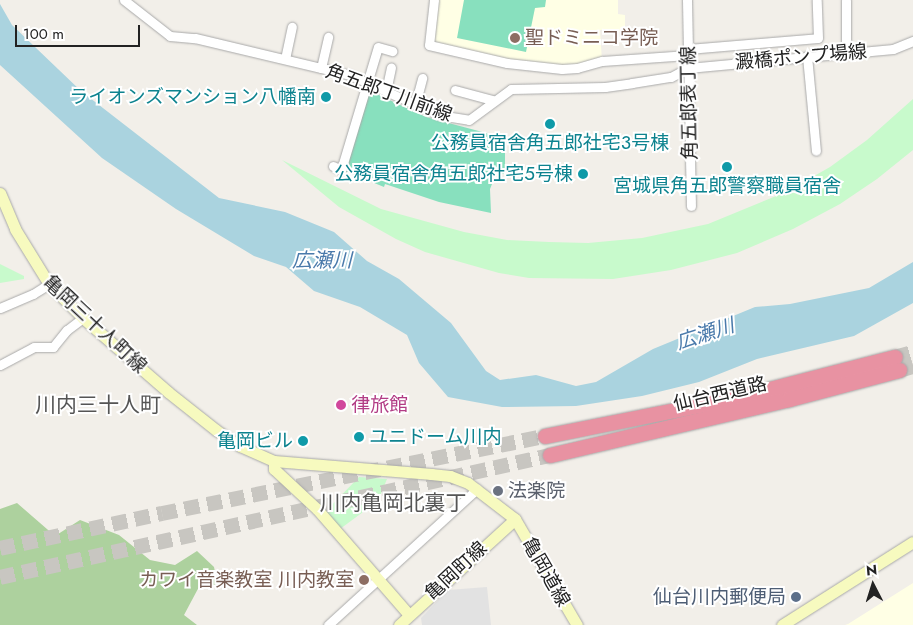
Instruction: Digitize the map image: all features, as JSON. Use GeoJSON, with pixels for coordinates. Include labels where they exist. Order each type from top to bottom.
{"type":"FeatureCollection","features":[{"type":"Feature","properties":{"kind":"highway","name":"仙台西道路"},"geometry":{"type":"LineString","coordinates":[[545,436],[897,364],[743,410],[550,455]]}},
{"type":"Feature","properties":{"kind":"street","name":"角五郎丁川前線"},"geometry":{"type":"LineString","coordinates":[[124,0],[170,36],[195,38],[350,75],[439,115],[469,120],[493,100],[511,89],[632,84],[670,77],[688,68]]}},
{"type":"Feature","properties":{"kind":"street"},"geometry":{"type":"LineString","coordinates":[[434,0],[429,45],[508,63],[562,69],[577,68],[602,61],[818,38],[817,0]]}},
{"type":"Feature","properties":{"kind":"street","name":"角五郎表丁線"},"geometry":{"type":"LineString","coordinates":[[687,0],[691,206]]}},
{"type":"Feature","properties":{"kind":"street"},"geometry":{"type":"LineString","coordinates":[[846,0],[846,53]]}},
{"type":"Feature","properties":{"kind":"street"},"geometry":{"type":"LineString","coordinates":[[285,60],[292,27]]}},
{"type":"Feature","properties":{"kind":"street"},"geometry":{"type":"LineString","coordinates":[[321,68],[328,36]]}},
{"type":"Feature","properties":{"kind":"street","name":"澱橋ポンプ場線"},"geometry":{"type":"LineString","coordinates":[[688,68],[807,56],[893,50],[913,41]]}},
{"type":"Feature","properties":{"kind":"street"},"geometry":{"type":"LineString","coordinates":[[334,166],[341,170],[369,83],[378,47],[392,51]]}},
{"type":"Feature","properties":{"kind":"street"},"geometry":{"type":"LineString","coordinates":[[807,56],[816,151]]}},
{"type":"Feature","properties":{"kind":"street"},"geometry":{"type":"LineString","coordinates":[[386,91],[391,68]]}},
{"type":"Feature","properties":{"kind":"street"},"geometry":{"type":"LineString","coordinates":[[415,105],[422,78]]}},
{"type":"Feature","properties":{"kind":"street"},"geometry":{"type":"LineString","coordinates":[[455,90],[493,100]]}},
{"type":"Feature","properties":{"kind":"street","name":"亀岡三十人町線"},"geometry":{"type":"LineString","coordinates":[[0,193],[15,229],[49,284],[83,318],[168,392],[216,430],[240,446],[274,461],[450,476],[477,489],[515,519]]}},
{"type":"Feature","properties":{"kind":"street"},"geometry":{"type":"LineString","coordinates":[[0,308],[33,294],[49,284]]}},
{"type":"Feature","properties":{"kind":"street"},"geometry":{"type":"LineString","coordinates":[[0,365],[34,347],[53,347],[67,330],[83,318]]}},
{"type":"Feature","properties":{"kind":"street"},"geometry":{"type":"LineString","coordinates":[[274,461],[274,469],[317,509],[409,616]]}},
{"type":"Feature","properties":{"kind":"street"},"geometry":{"type":"LineString","coordinates":[[328,625],[477,489]]}},
{"type":"Feature","properties":{"kind":"street","name":"亀岡町線"},"geometry":{"type":"LineString","coordinates":[[398,625],[515,519]]}},
{"type":"Feature","properties":{"kind":"street","name":"亀岡道線"},"geometry":{"type":"LineString","coordinates":[[515,519],[577,625]]}},
{"type":"Feature","properties":{"kind":"street"},"geometry":{"type":"LineString","coordinates":[[782,625],[913,542]]}},
{"type":"Feature","properties":{"kind":"shaded area","name":"聖ドミニコ学院"},"geometry":{"type":"Polygon","coordinates":[[[435,0],[618,0],[618,14],[625,15],[625,32],[600,30],[602,61],[562,69],[429,45],[435,0]]]}},
{"type":"Feature","properties":{"kind":"shaded area"},"geometry":{"type":"Polygon","coordinates":[[[913,583],[913,625],[845,625],[848,624],[913,583]]]}},
{"type":"Feature","properties":{"kind":"shaded area"},"geometry":{"type":"Polygon","coordinates":[[[487,587],[491,625],[422,625],[421,618],[448,590],[487,587]]]}},
{"type":"Feature","properties":{"kind":"green space"},"geometry":{"type":"Polygon","coordinates":[[[464,0],[546,0],[545,7],[535,8],[526,52],[457,38],[464,0]]]}},
{"type":"Feature","properties":{"kind":"green space"},"geometry":{"type":"Polygon","coordinates":[[[370,91],[426,117],[505,138],[505,174],[496,174],[490,189],[491,213],[439,202],[385,184],[384,187],[345,171],[370,91]]]}},
{"type":"Feature","properties":{"kind":"green space"},"geometry":{"type":"Polygon","coordinates":[[[913,99],[913,150],[877,179],[840,204],[793,229],[737,253],[671,270],[613,279],[529,278],[499,273],[425,252],[396,239],[339,207],[282,160],[381,209],[464,232],[507,240],[549,242],[588,243],[642,238],[708,224],[786,192],[830,167],[867,140],[913,99]]]}},
{"type":"Feature","properties":{"kind":"green space"},"geometry":{"type":"Polygon","coordinates":[[[0,264],[24,276],[24,279],[0,283],[0,264]]]}},
{"type":"Feature","properties":{"kind":"green space"},"geometry":{"type":"Polygon","coordinates":[[[359,477],[387,479],[378,501],[340,529],[325,512],[359,477]]]}},
{"type":"Feature","properties":{"kind":"green space"},"geometry":{"type":"Polygon","coordinates":[[[17,503],[55,536],[80,520],[119,535],[150,560],[175,565],[197,551],[214,567],[218,586],[200,585],[184,615],[197,625],[0,625],[0,509],[17,503]]]}},
{"type":"Feature","properties":{"kind":"water","name":"広瀬川"},"geometry":{"type":"Polygon","coordinates":[[[0,4],[12,25],[81,91],[219,198],[285,212],[334,232],[367,261],[399,279],[451,323],[486,371],[500,380],[536,375],[576,386],[596,382],[653,349],[755,307],[790,304],[869,288],[913,262],[913,303],[854,336],[757,359],[699,382],[642,396],[576,406],[502,407],[448,397],[419,363],[407,335],[360,307],[314,291],[286,267],[254,256],[176,209],[102,158],[0,65],[0,4]]]}},
{"type":"Feature","properties":{"kind":"tunnel"},"geometry":{"type":"LineString","coordinates":[[895,357],[913,352]]}},
{"type":"Feature","properties":{"kind":"tunnel"},"geometry":{"type":"LineString","coordinates":[[899,370],[913,366]]}},
{"type":"Feature","properties":{"kind":"tunnel"},"geometry":{"type":"LineString","coordinates":[[0,548],[162,513],[545,436]]}},
{"type":"Feature","properties":{"kind":"tunnel"},"geometry":{"type":"LineString","coordinates":[[0,577],[550,455]]}},
{"type":"Feature","properties":{"kind":"place","name":"聖ドミニコ学院"},"geometry":{"type":"Point","coordinates":[515,38]}},
{"type":"Feature","properties":{"kind":"place","name":"ライオンズマンション八幡南"},"geometry":{"type":"Point","coordinates":[326,97]}},
{"type":"Feature","properties":{"kind":"place","name":"公務員宿舎角五郎社宅3号棟"},"geometry":{"type":"Point","coordinates":[550,124]}},
{"type":"Feature","properties":{"kind":"place","name":"宮城県角五郎警察職員宿舎"},"geometry":{"type":"Point","coordinates":[727,167]}},
{"type":"Feature","properties":{"kind":"place","name":"公務員宿舎角五郎社宅5号棟"},"geometry":{"type":"Point","coordinates":[583,174]}},
{"type":"Feature","properties":{"kind":"place","name":"律旅館"},"geometry":{"type":"Point","coordinates":[341,405]}},
{"type":"Feature","properties":{"kind":"place","name":"ユニドーム川内"},"geometry":{"type":"Point","coordinates":[359,437]}},
{"type":"Feature","properties":{"kind":"place","name":"亀岡ビル"},"geometry":{"type":"Point","coordinates":[303,441]}},
{"type":"Feature","properties":{"kind":"place","name":"法楽院"},"geometry":{"type":"Point","coordinates":[498,491]}},
{"type":"Feature","properties":{"kind":"place","name":"カワイ音楽教室 川内教室"},"geometry":{"type":"Point","coordinates":[364,580]}},
{"type":"Feature","properties":{"kind":"place","name":"仙台川内郵便局"},"geometry":{"type":"Point","coordinates":[796,597]}},
{"type":"Feature","properties":{"kind":"district","name":"川内三十人町"},"geometry":{"type":"Point","coordinates":[98,405]}},
{"type":"Feature","properties":{"kind":"district","name":"川内亀岡北裏丁"},"geometry":{"type":"Point","coordinates":[393,503]}}]}
